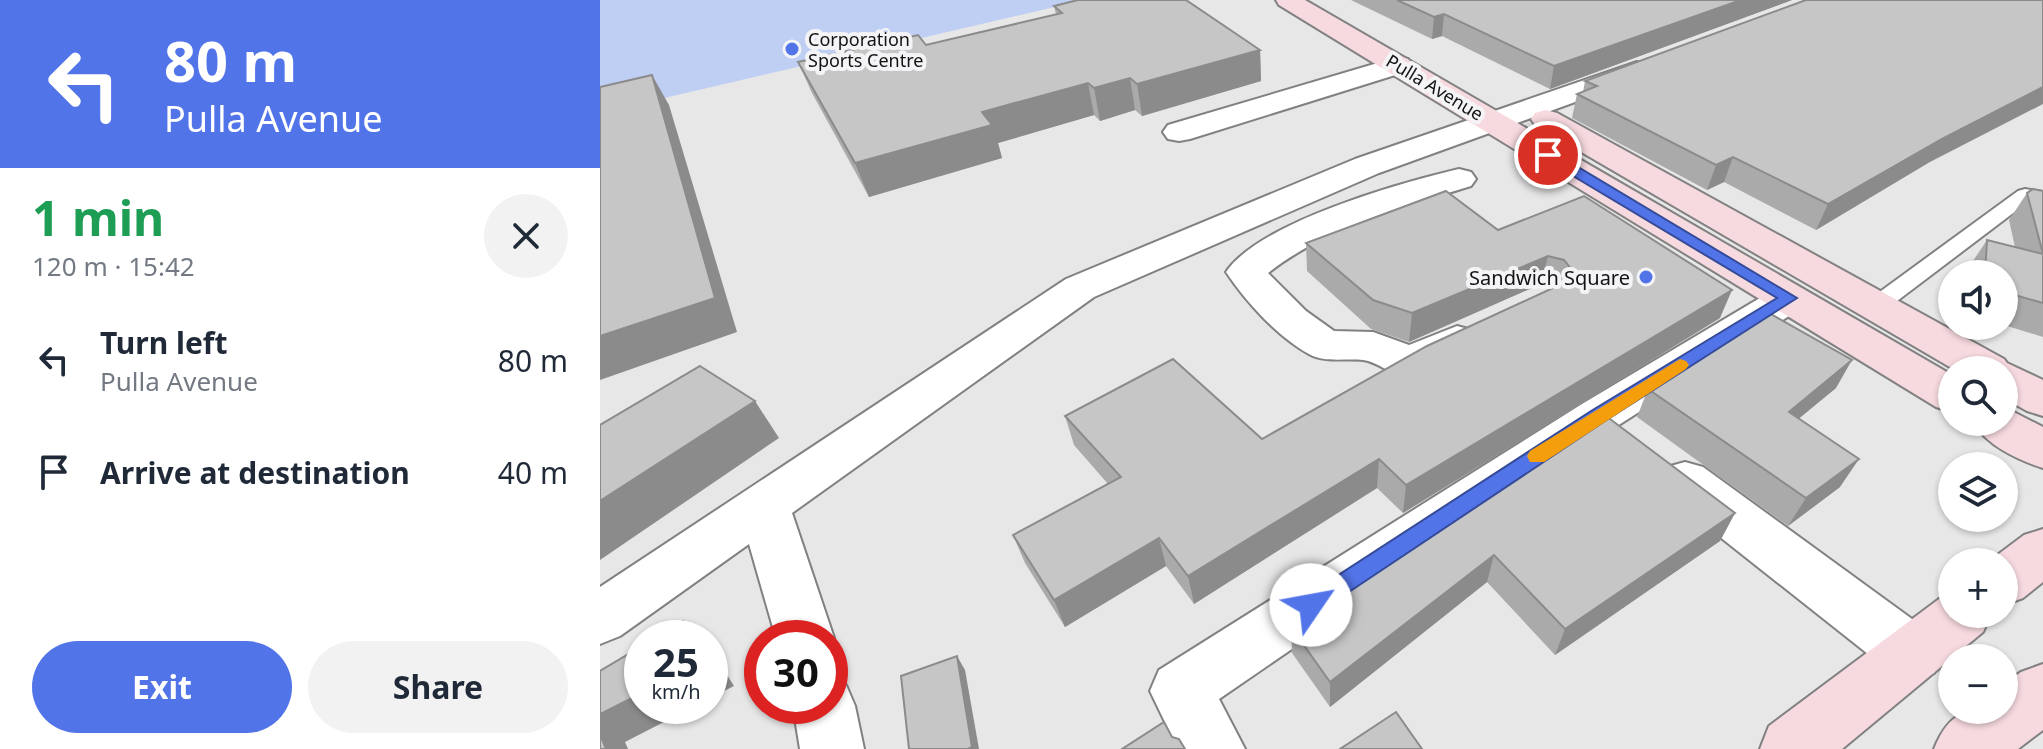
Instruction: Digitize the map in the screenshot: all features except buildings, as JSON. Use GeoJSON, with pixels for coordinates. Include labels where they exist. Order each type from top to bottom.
{"type":"FeatureCollection","features":[{"type":"Feature","properties":{"kind":"street","name":"Pulla Avenue"},"geometry":{"type":"LineString","coordinates":[[1288,0],[1398,65],[1512,117],[1872,304],[1964,356]]}},
{"type":"Feature","properties":{"kind":"street","name":"Pulla Avenue"},"geometry":{"type":"LineString","coordinates":[[1335,0],[1789,298],[1938,388]]}},
{"type":"Feature","properties":{"kind":"street"},"geometry":{"type":"LineString","coordinates":[[600,618],[1080,288],[1367,166],[1512,117],[1662,61]]}},
{"type":"Feature","properties":{"kind":"street"},"geometry":{"type":"LineString","coordinates":[[1179,132],[1398,65]]}},
{"type":"Feature","properties":{"kind":"street"},"geometry":{"type":"LineString","coordinates":[[1367,166],[1417,192]]}},
{"type":"Feature","properties":{"kind":"street"},"geometry":{"type":"LineString","coordinates":[[1459,179],[1352,213],[1268,253],[1245,272],[1291,320],[1325,345],[1373,346],[1409,362],[1489,325]]}},
{"type":"Feature","properties":{"kind":"street"},"geometry":{"type":"LineString","coordinates":[[1222,229],[1268,253]]}},
{"type":"Feature","properties":{"kind":"street"},"geometry":{"type":"LineString","coordinates":[[1213,749],[1180,691],[1628,438],[1789,298]]}},
{"type":"Feature","properties":{"kind":"street"},"geometry":{"type":"LineString","coordinates":[[2018,386],[2043,400]]}},
{"type":"Feature","properties":{"kind":"street"},"geometry":{"type":"LineString","coordinates":[[2018,435],[2043,450]]}},
{"type":"Feature","properties":{"kind":"street"},"geometry":{"type":"LineString","coordinates":[[1628,438],[1913,654]]}},
{"type":"Feature","properties":{"kind":"street"},"geometry":{"type":"LineString","coordinates":[[764,507],[799,620]]}},
{"type":"Feature","properties":{"kind":"street"},"geometry":{"type":"LineString","coordinates":[[2018,570],[2043,551]]}},
{"type":"Feature","properties":{"kind":"street"},"geometry":{"type":"LineString","coordinates":[[1792,749],[1946,628]]}},
{"type":"Feature","properties":{"kind":"street"},"geometry":{"type":"LineString","coordinates":[[1966,749],[2043,693]]}},
{"type":"Feature","properties":{"kind":"street"},"geometry":{"type":"LineString","coordinates":[[827,724],[832,749]]}},
{"type":"Feature","properties":{"kind":"lane"},"geometry":{"type":"LineString","coordinates":[[1872,304],[1889,296],[2025,195],[2043,198]]}},
{"type":"Feature","properties":{"kind":"shaded area"},"geometry":{"type":"Polygon","coordinates":[[[600,0],[1085,0],[600,113],[600,0]]]}},
{"type":"Feature","properties":{"kind":"slow traffic"},"geometry":{"type":"LineString","coordinates":[[1537,456],[1680,365]]}},
{"type":"Feature","properties":{"kind":"place","name":"Corporation Sports Centre"},"geometry":{"type":"Point","coordinates":[792,49]}},
{"type":"Feature","properties":{"kind":"place","name":"Sandwich Square"},"geometry":{"type":"Point","coordinates":[1646,277]}},
{"type":"Feature","properties":{"kind":"route"},"geometry":{"type":"LineString","coordinates":[[1311,605],[1598,416],[1789,298],[1548,155]]}}]}
